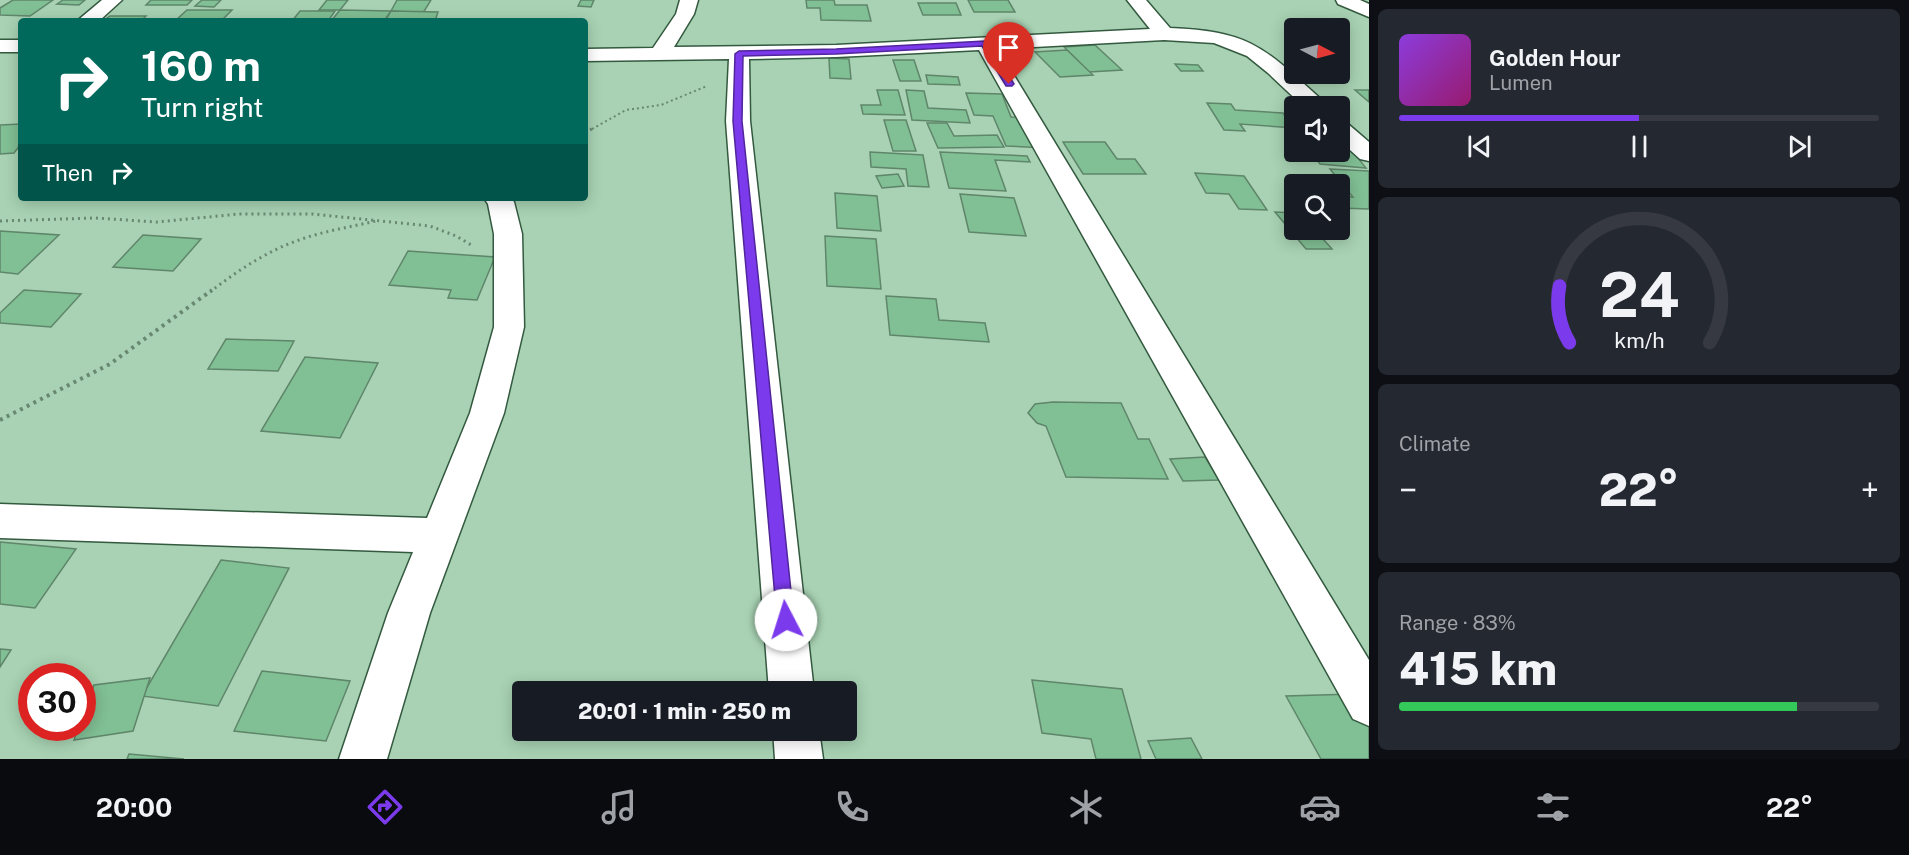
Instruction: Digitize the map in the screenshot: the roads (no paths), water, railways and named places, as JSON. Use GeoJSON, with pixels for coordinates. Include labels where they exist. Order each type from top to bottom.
{"type":"FeatureCollection","features":[{"type":"Feature","properties":{"kind":"street"},"geometry":{"type":"LineString","coordinates":[[91,18],[113,0]]}},
{"type":"Feature","properties":{"kind":"street"},"geometry":{"type":"LineString","coordinates":[[659,55],[685,14],[689,0]]}},
{"type":"Feature","properties":{"kind":"street"},"geometry":{"type":"LineString","coordinates":[[1136,0],[1164,34]]}},
{"type":"Feature","properties":{"kind":"street"},"geometry":{"type":"LineString","coordinates":[[1345,0],[1369,11]]}},
{"type":"Feature","properties":{"kind":"street"},"geometry":{"type":"LineString","coordinates":[[588,55],[659,55],[739,63],[836,51],[1164,34],[1201,35],[1231,41],[1258,54],[1304,96]]}},
{"type":"Feature","properties":{"kind":"street"},"geometry":{"type":"LineString","coordinates":[[985,43],[1369,703]]}},
{"type":"Feature","properties":{"kind":"street"},"geometry":{"type":"LineString","coordinates":[[0,46],[18,46]]}},
{"type":"Feature","properties":{"kind":"street"},"geometry":{"type":"LineString","coordinates":[[739,63],[738,121],[791,681]]}},
{"type":"Feature","properties":{"kind":"street"},"geometry":{"type":"LineString","coordinates":[[1350,138],[1369,154]]}},
{"type":"Feature","properties":{"kind":"street"},"geometry":{"type":"LineString","coordinates":[[363,759],[410,613],[487,413],[509,327],[508,234],[499,201]]}},
{"type":"Feature","properties":{"kind":"street"},"geometry":{"type":"LineString","coordinates":[[0,521],[439,536]]}},
{"type":"Feature","properties":{"kind":"street"},"geometry":{"type":"LineString","coordinates":[[797,741],[799,759]]}}]}
